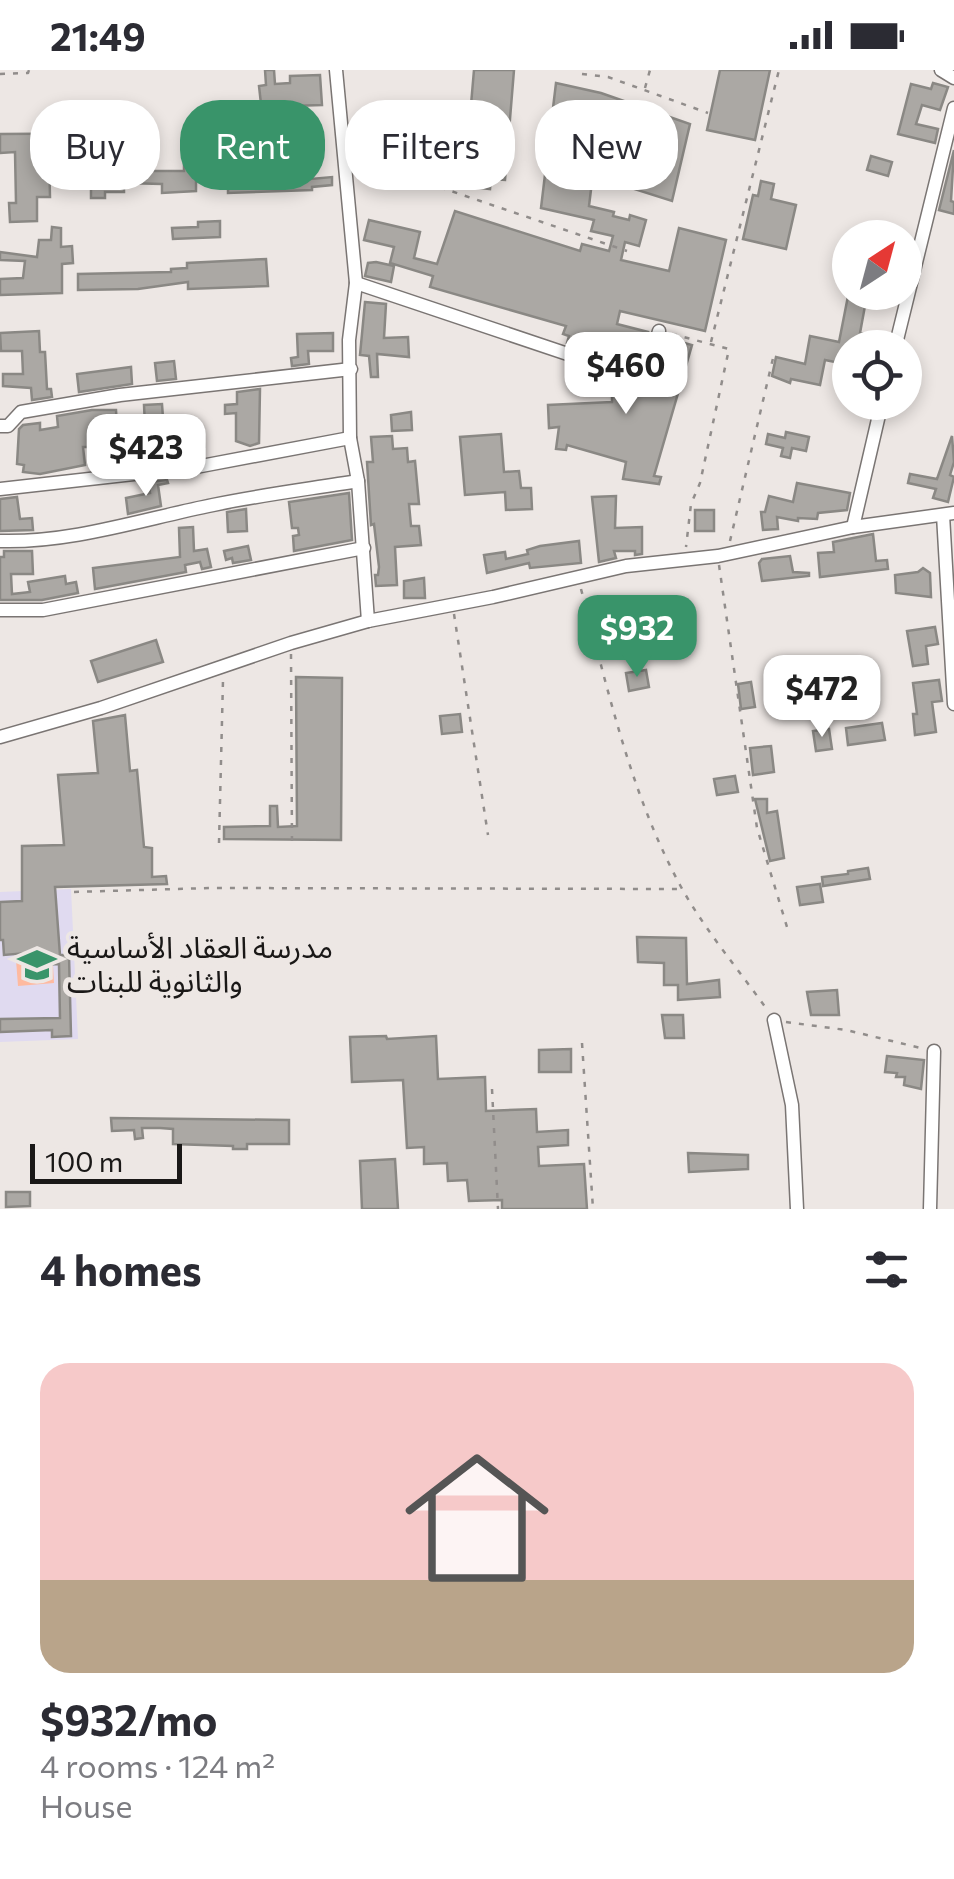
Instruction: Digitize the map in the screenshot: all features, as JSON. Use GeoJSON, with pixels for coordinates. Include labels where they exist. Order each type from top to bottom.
{"type":"FeatureCollection","features":[{"type":"Feature","properties":{"kind":"street"},"geometry":{"type":"LineString","coordinates":[[336,70],[356,284],[348,340],[350,438],[358,482],[368,621]]}},
{"type":"Feature","properties":{"kind":"street"},"geometry":{"type":"LineString","coordinates":[[940,70],[954,78]]}},
{"type":"Feature","properties":{"kind":"street"},"geometry":{"type":"LineString","coordinates":[[899,330],[954,108]]}},
{"type":"Feature","properties":{"kind":"street"},"geometry":{"type":"LineString","coordinates":[[356,284],[644,380],[659,331]]}},
{"type":"Feature","properties":{"kind":"street"},"geometry":{"type":"LineString","coordinates":[[0,426],[8,426],[21,412],[120,396],[351,370]]}},
{"type":"Feature","properties":{"kind":"street"},"geometry":{"type":"LineString","coordinates":[[854,527],[878,420]]}},
{"type":"Feature","properties":{"kind":"street"},"geometry":{"type":"LineString","coordinates":[[0,489],[196,467],[350,438]]}},
{"type":"Feature","properties":{"kind":"street"},"geometry":{"type":"LineString","coordinates":[[0,541],[122,527],[214,504],[358,482]]}},
{"type":"Feature","properties":{"kind":"street"},"geometry":{"type":"LineString","coordinates":[[0,736],[368,621],[626,566],[718,556],[854,527],[948,514],[954,704]]}},
{"type":"Feature","properties":{"kind":"street"},"geometry":{"type":"LineString","coordinates":[[0,610],[44,610],[364,548]]}},
{"type":"Feature","properties":{"kind":"street"},"geometry":{"type":"LineString","coordinates":[[774,1020],[792,1105],[797,1209]]}},
{"type":"Feature","properties":{"kind":"street"},"geometry":{"type":"LineString","coordinates":[[930,1209],[934,1050]]}},
{"type":"Feature","properties":{"kind":"path"},"geometry":{"type":"LineString","coordinates":[[0,74],[29,70]]}},
{"type":"Feature","properties":{"kind":"path"},"geometry":{"type":"LineString","coordinates":[[645,89],[650,70]]}},
{"type":"Feature","properties":{"kind":"path"},"geometry":{"type":"LineString","coordinates":[[710,343],[778,70]]}},
{"type":"Feature","properties":{"kind":"path"},"geometry":{"type":"LineString","coordinates":[[582,74],[608,76],[708,114]]}},
{"type":"Feature","properties":{"kind":"path"},"geometry":{"type":"LineString","coordinates":[[343,155],[627,251]]}},
{"type":"Feature","properties":{"kind":"path"},"geometry":{"type":"LineString","coordinates":[[659,331],[729,350],[700,483],[691,504],[684,558]]}},
{"type":"Feature","properties":{"kind":"path"},"geometry":{"type":"LineString","coordinates":[[774,354],[730,542],[718,556],[757,828],[786,927]]}},
{"type":"Feature","properties":{"kind":"path"},"geometry":{"type":"LineString","coordinates":[[578,578],[634,783],[682,888],[774,1020],[846,1030],[934,1050]]}},
{"type":"Feature","properties":{"kind":"path"},"geometry":{"type":"LineString","coordinates":[[452,603],[488,835]]}},
{"type":"Feature","properties":{"kind":"path"},"geometry":{"type":"LineString","coordinates":[[291,643],[292,846]]}},
{"type":"Feature","properties":{"kind":"path"},"geometry":{"type":"LineString","coordinates":[[219,843],[224,668]]}},
{"type":"Feature","properties":{"kind":"path"},"geometry":{"type":"LineString","coordinates":[[74,892],[212,888],[682,888]]}},
{"type":"Feature","properties":{"kind":"path"},"geometry":{"type":"LineString","coordinates":[[582,1042],[593,1209]]}},
{"type":"Feature","properties":{"kind":"path"},"geometry":{"type":"LineString","coordinates":[[492,1089],[498,1209]]}},
{"type":"Feature","properties":{"kind":"shaded area","name":"مدرسة العقاد الأساسية والثانوية للبنات"},"geometry":{"type":"Polygon","coordinates":[[[71,889],[78,1039],[0,1042],[0,892],[71,889]]]}},
{"type":"Feature","properties":{"kind":"shaded area"},"geometry":{"type":"Polygon","coordinates":[[[37,959],[38,967],[53,966],[54,983],[18,986],[16,960],[37,959]]]}},
{"type":"Feature","properties":{"kind":"building"},"geometry":{"type":"Polygon","coordinates":[[[265,70],[274,70],[275,84],[290,83],[290,76],[320,75],[322,100],[261,100],[259,86],[266,85],[265,70]]]}},
{"type":"Feature","properties":{"kind":"building"},"geometry":{"type":"Polygon","coordinates":[[[474,70],[514,70],[512,100],[471,100],[474,70]]]}},
{"type":"Feature","properties":{"kind":"building"},"geometry":{"type":"Polygon","coordinates":[[[720,70],[770,70],[755,140],[707,130],[720,70]]]}},
{"type":"Feature","properties":{"kind":"building"},"geometry":{"type":"Polygon","coordinates":[[[556,83],[621,100],[554,100],[556,83]]]}},
{"type":"Feature","properties":{"kind":"building"},"geometry":{"type":"Polygon","coordinates":[[[933,83],[948,87],[940,110],[922,105],[916,124],[938,129],[935,143],[898,134],[911,84],[931,89],[933,83]]]}},
{"type":"Feature","properties":{"kind":"building"},"geometry":{"type":"Polygon","coordinates":[[[678,120],[690,124],[678,175],[678,120]]]}},
{"type":"Feature","properties":{"kind":"building"},"geometry":{"type":"Polygon","coordinates":[[[0,134],[30,134],[30,190],[50,190],[50,197],[37,197],[37,221],[10,222],[9,203],[16,203],[15,152],[0,153],[0,134]]]}},
{"type":"Feature","properties":{"kind":"building"},"geometry":{"type":"Polygon","coordinates":[[[954,150],[951,201],[954,214],[939,210],[954,150]]]}},
{"type":"Feature","properties":{"kind":"building"},"geometry":{"type":"Polygon","coordinates":[[[871,156],[892,162],[888,176],[867,170],[871,156]]]}},
{"type":"Feature","properties":{"kind":"building"},"geometry":{"type":"Polygon","coordinates":[[[160,171],[180,171],[180,190],[196,191],[162,193],[160,171]]]}},
{"type":"Feature","properties":{"kind":"building"},"geometry":{"type":"Polygon","coordinates":[[[761,181],[774,184],[771,199],[796,205],[786,249],[743,239],[753,195],[758,196],[761,181]]]}},
{"type":"Feature","properties":{"kind":"building"},"geometry":{"type":"Polygon","coordinates":[[[91,190],[124,190],[105,192],[105,198],[91,198],[91,190]]]}},
{"type":"Feature","properties":{"kind":"building"},"geometry":{"type":"Polygon","coordinates":[[[228,190],[312,190],[228,193],[228,190]]]}},
{"type":"Feature","properties":{"kind":"building"},"geometry":{"type":"Polygon","coordinates":[[[543,190],[591,190],[589,206],[629,220],[630,215],[646,220],[639,246],[625,242],[621,260],[669,271],[679,228],[726,240],[705,331],[620,311],[617,324],[648,332],[638,367],[567,343],[569,336],[563,334],[566,326],[430,287],[433,276],[390,263],[394,247],[364,240],[369,220],[420,232],[414,258],[437,264],[455,211],[580,251],[582,244],[609,251],[613,236],[591,231],[594,220],[541,208],[543,190]]]}},
{"type":"Feature","properties":{"kind":"building"},"geometry":{"type":"Polygon","coordinates":[[[637,190],[675,190],[672,201],[637,190]]]}},
{"type":"Feature","properties":{"kind":"building"},"geometry":{"type":"Polygon","coordinates":[[[220,221],[220,237],[173,239],[172,228],[220,221]]]}},
{"type":"Feature","properties":{"kind":"building"},"geometry":{"type":"Polygon","coordinates":[[[52,227],[61,228],[61,247],[72,246],[73,263],[62,264],[62,293],[0,295],[0,279],[23,278],[25,261],[0,260],[0,252],[37,257],[39,240],[51,240],[52,227]]]}},
{"type":"Feature","properties":{"kind":"building"},"geometry":{"type":"Polygon","coordinates":[[[266,259],[268,286],[188,289],[188,282],[138,289],[78,290],[78,274],[171,272],[187,268],[187,263],[266,259]]]}},
{"type":"Feature","properties":{"kind":"building"},"geometry":{"type":"Polygon","coordinates":[[[368,263],[394,266],[391,282],[365,276],[368,263]]]}},
{"type":"Feature","properties":{"kind":"building"},"geometry":{"type":"Polygon","coordinates":[[[365,302],[386,304],[384,338],[408,337],[409,357],[377,354],[378,377],[371,377],[369,356],[360,355],[365,302]]]}},
{"type":"Feature","properties":{"kind":"building"},"geometry":{"type":"Polygon","coordinates":[[[845,310],[864,310],[861,330],[841,330],[845,310]]]}},
{"type":"Feature","properties":{"kind":"building"},"geometry":{"type":"Polygon","coordinates":[[[39,331],[40,352],[45,352],[47,389],[51,389],[52,397],[32,400],[31,388],[3,386],[3,374],[23,374],[22,351],[1,351],[0,333],[39,331]]]}},
{"type":"Feature","properties":{"kind":"building"},"geometry":{"type":"Polygon","coordinates":[[[333,333],[333,351],[308,351],[309,364],[292,366],[291,358],[298,357],[297,334],[333,333]]]}},
{"type":"Feature","properties":{"kind":"building"},"geometry":{"type":"Polygon","coordinates":[[[810,336],[832,341],[832,361],[825,360],[820,385],[791,379],[790,383],[772,376],[776,357],[805,364],[810,336]]]}},
{"type":"Feature","properties":{"kind":"building"},"geometry":{"type":"Polygon","coordinates":[[[667,338],[692,345],[654,476],[661,477],[659,484],[623,479],[626,462],[567,445],[566,450],[556,449],[559,427],[549,428],[548,405],[612,402],[612,389],[580,389],[586,371],[642,389],[651,388],[667,338]]]}},
{"type":"Feature","properties":{"kind":"building"},"geometry":{"type":"Polygon","coordinates":[[[174,361],[176,379],[157,381],[155,363],[174,361]]]}},
{"type":"Feature","properties":{"kind":"building"},"geometry":{"type":"Polygon","coordinates":[[[131,367],[132,384],[79,392],[77,374],[131,367]]]}},
{"type":"Feature","properties":{"kind":"building"},"geometry":{"type":"Polygon","coordinates":[[[260,389],[259,443],[250,446],[236,441],[236,413],[225,414],[225,405],[237,404],[237,392],[260,389]]]}},
{"type":"Feature","properties":{"kind":"building"},"geometry":{"type":"Polygon","coordinates":[[[162,404],[164,432],[203,427],[204,447],[196,448],[196,456],[181,456],[181,447],[123,451],[121,427],[145,426],[144,405],[162,404]]]}},
{"type":"Feature","properties":{"kind":"building"},"geometry":{"type":"Polygon","coordinates":[[[116,410],[117,428],[97,430],[98,447],[83,447],[85,465],[40,474],[23,472],[24,465],[17,464],[19,429],[23,425],[40,423],[40,430],[58,427],[57,416],[116,410]]]}},
{"type":"Feature","properties":{"kind":"building"},"geometry":{"type":"Polygon","coordinates":[[[411,412],[412,430],[392,431],[391,415],[411,412]]]}},
{"type":"Feature","properties":{"kind":"building"},"geometry":{"type":"Polygon","coordinates":[[[786,432],[809,437],[806,451],[792,448],[790,458],[781,456],[783,448],[766,444],[768,434],[785,438],[786,432]]]}},
{"type":"Feature","properties":{"kind":"building"},"geometry":{"type":"Polygon","coordinates":[[[501,434],[504,472],[519,471],[521,488],[531,488],[532,509],[506,510],[505,492],[465,495],[460,437],[501,434]]]}},
{"type":"Feature","properties":{"kind":"building"},"geometry":{"type":"Polygon","coordinates":[[[392,436],[393,449],[407,448],[408,462],[415,461],[419,504],[409,504],[411,526],[419,526],[421,545],[395,547],[397,585],[376,586],[379,567],[374,524],[371,525],[367,462],[373,462],[371,437],[392,436]]]}},
{"type":"Feature","properties":{"kind":"building"},"geometry":{"type":"Polygon","coordinates":[[[952,436],[954,462],[950,475],[954,477],[948,502],[933,498],[936,489],[908,483],[910,474],[937,479],[952,436]]]}},
{"type":"Feature","properties":{"kind":"building"},"geometry":{"type":"Polygon","coordinates":[[[148,482],[168,483],[158,485],[161,506],[128,514],[126,498],[150,493],[148,482]]]}},
{"type":"Feature","properties":{"kind":"building"},"geometry":{"type":"Polygon","coordinates":[[[797,483],[850,493],[847,510],[818,513],[817,519],[798,521],[777,517],[778,529],[763,530],[761,512],[765,512],[769,496],[793,502],[797,483]]]}},
{"type":"Feature","properties":{"kind":"building"},"geometry":{"type":"Polygon","coordinates":[[[349,493],[352,540],[294,551],[293,536],[299,535],[298,528],[292,528],[289,502],[349,493]]]}},
{"type":"Feature","properties":{"kind":"building"},"geometry":{"type":"Polygon","coordinates":[[[616,496],[615,528],[642,527],[642,554],[614,551],[616,558],[599,562],[592,497],[616,496]]]}},
{"type":"Feature","properties":{"kind":"building"},"geometry":{"type":"Polygon","coordinates":[[[17,497],[20,519],[32,518],[33,530],[0,531],[0,499],[17,497]]]}},
{"type":"Feature","properties":{"kind":"building"},"geometry":{"type":"Polygon","coordinates":[[[246,509],[247,531],[228,532],[227,512],[246,509]]]}},
{"type":"Feature","properties":{"kind":"building"},"geometry":{"type":"Polygon","coordinates":[[[695,510],[714,510],[714,531],[695,531],[695,510]]]}},
{"type":"Feature","properties":{"kind":"building"},"geometry":{"type":"Polygon","coordinates":[[[193,527],[194,551],[207,549],[211,567],[202,569],[200,562],[185,565],[186,572],[95,589],[93,568],[180,557],[179,528],[193,527]]]}},
{"type":"Feature","properties":{"kind":"building"},"geometry":{"type":"Polygon","coordinates":[[[873,534],[876,561],[887,560],[888,569],[820,577],[818,553],[834,552],[833,542],[873,534]]]}},
{"type":"Feature","properties":{"kind":"building"},"geometry":{"type":"Polygon","coordinates":[[[579,541],[581,563],[530,568],[529,563],[487,573],[484,555],[505,552],[506,559],[528,554],[527,550],[540,546],[579,541]]]}},
{"type":"Feature","properties":{"kind":"building"},"geometry":{"type":"Polygon","coordinates":[[[248,546],[251,560],[226,560],[224,551],[248,546]]]}},
{"type":"Feature","properties":{"kind":"building"},"geometry":{"type":"Polygon","coordinates":[[[4,551],[32,551],[33,574],[11,574],[12,594],[30,592],[28,582],[65,576],[66,584],[76,582],[78,593],[42,600],[0,600],[0,557],[4,557],[4,551]]]}},
{"type":"Feature","properties":{"kind":"building"},"geometry":{"type":"Polygon","coordinates":[[[790,556],[793,572],[809,576],[762,581],[762,559],[790,556]]]}},
{"type":"Feature","properties":{"kind":"building"},"geometry":{"type":"Polygon","coordinates":[[[923,568],[930,573],[931,597],[896,593],[895,575],[923,568]]]}},
{"type":"Feature","properties":{"kind":"building"},"geometry":{"type":"Polygon","coordinates":[[[424,578],[425,598],[404,598],[404,581],[424,578]]]}},
{"type":"Feature","properties":{"kind":"building"},"geometry":{"type":"Polygon","coordinates":[[[935,627],[938,644],[926,646],[928,664],[913,666],[907,631],[935,627]]]}},
{"type":"Feature","properties":{"kind":"building"},"geometry":{"type":"Polygon","coordinates":[[[156,640],[163,662],[98,682],[91,661],[156,640]]]}},
{"type":"Feature","properties":{"kind":"building"},"geometry":{"type":"Polygon","coordinates":[[[860,661],[862,680],[844,682],[841,664],[860,661]]]}},
{"type":"Feature","properties":{"kind":"building"},"geometry":{"type":"Polygon","coordinates":[[[823,666],[827,693],[838,692],[839,701],[806,707],[807,714],[789,717],[787,705],[770,708],[767,682],[806,677],[805,668],[823,666]]]}},
{"type":"Feature","properties":{"kind":"building"},"geometry":{"type":"Polygon","coordinates":[[[646,670],[649,687],[629,691],[626,673],[646,670]]]}},
{"type":"Feature","properties":{"kind":"building"},"geometry":{"type":"Polygon","coordinates":[[[296,677],[342,678],[341,840],[224,839],[224,827],[270,826],[270,806],[277,806],[278,827],[297,826],[296,677]]]}},
{"type":"Feature","properties":{"kind":"building"},"geometry":{"type":"Polygon","coordinates":[[[939,680],[942,701],[932,702],[936,732],[915,735],[913,683],[939,680]]]}},
{"type":"Feature","properties":{"kind":"building"},"geometry":{"type":"Polygon","coordinates":[[[751,682],[755,707],[741,709],[738,684],[751,682]]]}},
{"type":"Feature","properties":{"kind":"building"},"geometry":{"type":"Polygon","coordinates":[[[460,714],[462,732],[442,734],[440,716],[460,714]]]}},
{"type":"Feature","properties":{"kind":"building"},"geometry":{"type":"Polygon","coordinates":[[[125,715],[130,771],[137,770],[144,847],[152,848],[152,877],[166,876],[167,884],[55,887],[60,955],[69,955],[71,1036],[52,1037],[52,1030],[0,1032],[0,1019],[60,1018],[59,964],[40,965],[39,952],[4,955],[0,902],[22,901],[22,846],[64,845],[58,775],[98,773],[93,721],[125,715]]]}},
{"type":"Feature","properties":{"kind":"building"},"geometry":{"type":"Polygon","coordinates":[[[882,723],[885,740],[848,745],[846,728],[882,723]]]}},
{"type":"Feature","properties":{"kind":"building"},"geometry":{"type":"Polygon","coordinates":[[[829,729],[832,749],[816,751],[813,731],[829,729]]]}},
{"type":"Feature","properties":{"kind":"building"},"geometry":{"type":"Polygon","coordinates":[[[771,746],[774,772],[753,775],[750,748],[771,746]]]}},
{"type":"Feature","properties":{"kind":"building"},"geometry":{"type":"Polygon","coordinates":[[[735,776],[738,792],[717,795],[714,779],[735,776]]]}},
{"type":"Feature","properties":{"kind":"building"},"geometry":{"type":"Polygon","coordinates":[[[755,799],[767,799],[767,813],[777,811],[784,858],[770,861],[755,799]]]}},
{"type":"Feature","properties":{"kind":"building"},"geometry":{"type":"Polygon","coordinates":[[[868,868],[870,879],[823,886],[822,877],[868,868]]]}},
{"type":"Feature","properties":{"kind":"building"},"geometry":{"type":"Polygon","coordinates":[[[820,884],[823,902],[800,905],[797,887],[820,884]]]}},
{"type":"Feature","properties":{"kind":"building"},"geometry":{"type":"Polygon","coordinates":[[[637,937],[686,938],[687,984],[719,980],[720,997],[678,1000],[678,985],[664,985],[664,963],[638,962],[637,937]]]}},
{"type":"Feature","properties":{"kind":"building"},"geometry":{"type":"Polygon","coordinates":[[[837,990],[839,1015],[811,1015],[807,992],[837,990]]]}},
{"type":"Feature","properties":{"kind":"building"},"geometry":{"type":"Polygon","coordinates":[[[662,1015],[683,1015],[684,1038],[665,1038],[662,1015]]]}},
{"type":"Feature","properties":{"kind":"building"},"geometry":{"type":"Polygon","coordinates":[[[436,1036],[438,1079],[485,1077],[486,1111],[536,1109],[537,1132],[568,1130],[568,1145],[538,1147],[539,1166],[584,1164],[587,1209],[502,1209],[502,1200],[469,1201],[467,1180],[448,1181],[447,1163],[424,1164],[424,1147],[407,1148],[403,1080],[352,1082],[350,1037],[436,1036]]]}},
{"type":"Feature","properties":{"kind":"building"},"geometry":{"type":"Polygon","coordinates":[[[571,1049],[571,1072],[539,1072],[539,1050],[571,1049]]]}},
{"type":"Feature","properties":{"kind":"building"},"geometry":{"type":"Polygon","coordinates":[[[887,1056],[924,1060],[921,1089],[904,1085],[905,1077],[896,1077],[897,1073],[885,1072],[887,1056]]]}},
{"type":"Feature","properties":{"kind":"building"},"geometry":{"type":"Polygon","coordinates":[[[111,1118],[289,1120],[289,1144],[247,1144],[247,1149],[233,1149],[173,1144],[173,1129],[160,1128],[142,1128],[143,1138],[135,1139],[134,1130],[112,1131],[111,1118]]]}},
{"type":"Feature","properties":{"kind":"building"},"geometry":{"type":"Polygon","coordinates":[[[688,1153],[748,1155],[748,1169],[689,1172],[688,1153]]]}},
{"type":"Feature","properties":{"kind":"building"},"geometry":{"type":"Polygon","coordinates":[[[395,1159],[398,1209],[362,1209],[360,1161],[395,1159]]]}},
{"type":"Feature","properties":{"kind":"building"},"geometry":{"type":"Polygon","coordinates":[[[6,1192],[30,1192],[30,1206],[6,1207],[6,1192]]]}},
{"type":"Feature","properties":{"kind":"place","name":"مدرسة العقاد الأساسية والثانوية للبنات"},"geometry":{"type":"Point","coordinates":[37,965]}}]}
